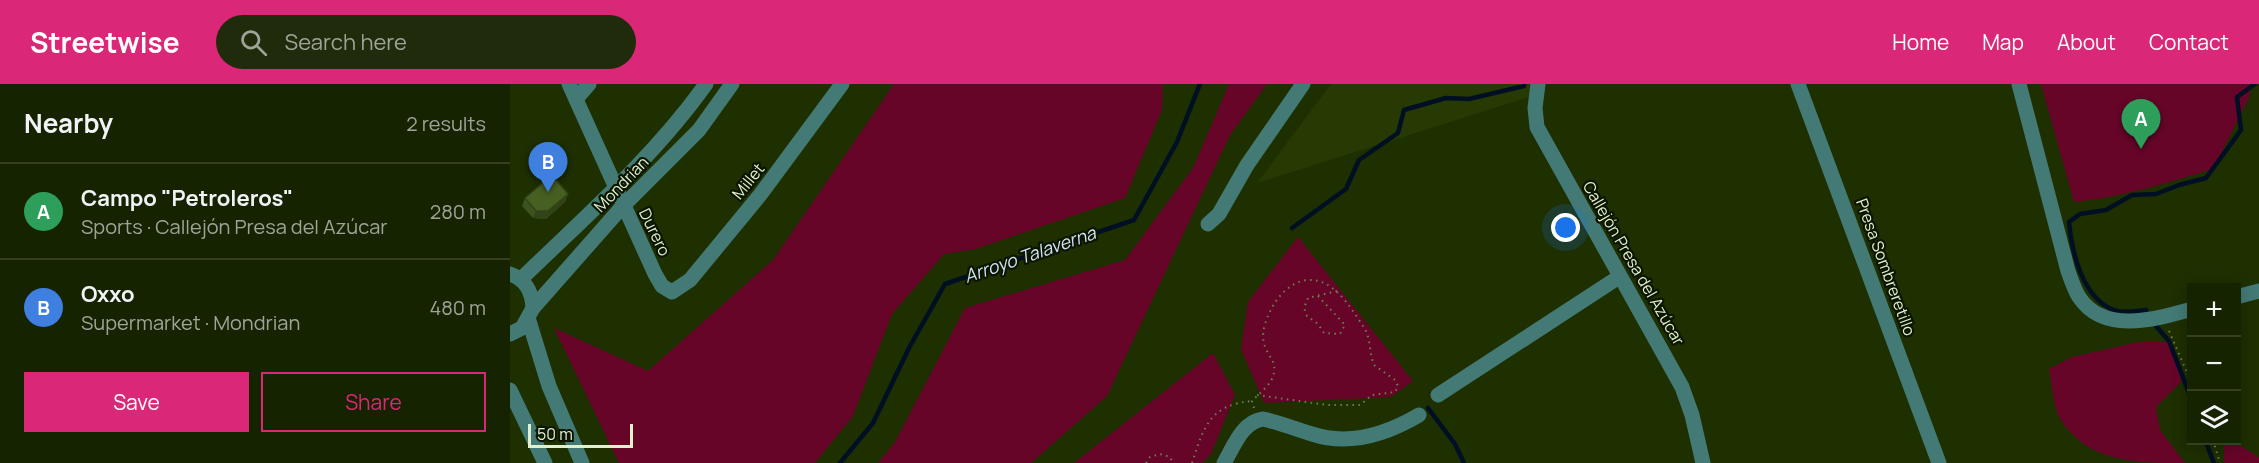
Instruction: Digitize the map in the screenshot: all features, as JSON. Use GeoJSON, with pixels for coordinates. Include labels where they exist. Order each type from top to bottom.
{"type":"FeatureCollection","features":[{"type":"Feature","properties":{"kind":"street","name":"Durero"},"geometry":{"type":"LineString","coordinates":[[569,84],[622,207],[655,274],[662,286],[672,292]]}},
{"type":"Feature","properties":{"kind":"street"},"geometry":{"type":"LineString","coordinates":[[576,99],[589,84]]}},
{"type":"Feature","properties":{"kind":"street","name":"Mondrian"},"geometry":{"type":"LineString","coordinates":[[516,276],[615,189],[681,119],[706,84]]}},
{"type":"Feature","properties":{"kind":"street","name":"Mondrian"},"geometry":{"type":"LineString","coordinates":[[510,334],[522,328],[622,207],[699,130],[732,84]]}},
{"type":"Feature","properties":{"kind":"street","name":"Millet"},"geometry":{"type":"LineString","coordinates":[[672,292],[690,280],[760,195],[842,84]]}},
{"type":"Feature","properties":{"kind":"street"},"geometry":{"type":"LineString","coordinates":[[1208,224],[1219,214],[1247,165],[1303,84]]}},
{"type":"Feature","properties":{"kind":"street","name":"Callejón Presa del Azúcar"},"geometry":{"type":"LineString","coordinates":[[1538,84],[1535,108],[1537,127],[1619,277],[1658,340],[1682,387],[1692,415],[1702,463]]}},
{"type":"Feature","properties":{"kind":"street","name":"Presa Sombreretillo"},"geometry":{"type":"LineString","coordinates":[[1798,84],[1939,463]]}},
{"type":"Feature","properties":{"kind":"street"},"geometry":{"type":"LineString","coordinates":[[2019,84],[2068,271],[2079,297],[2094,311],[2111,320],[2126,321],[2163,317],[2187,310]]}},
{"type":"Feature","properties":{"kind":"street"},"geometry":{"type":"LineString","coordinates":[[516,276],[528,287],[531,315],[549,386],[582,463]]}},
{"type":"Feature","properties":{"kind":"street"},"geometry":{"type":"LineString","coordinates":[[1438,395],[1619,277]]}},
{"type":"Feature","properties":{"kind":"street"},"geometry":{"type":"LineString","coordinates":[[2241,296],[2259,291]]}},
{"type":"Feature","properties":{"kind":"street"},"geometry":{"type":"LineString","coordinates":[[510,390],[545,463]]}},
{"type":"Feature","properties":{"kind":"street"},"geometry":{"type":"LineString","coordinates":[[1224,463],[1246,425],[1256,420],[1271,420],[1314,435],[1340,439],[1370,437],[1419,415]]}},
{"type":"Feature","properties":{"kind":"path"},"geometry":{"type":"LineString","coordinates":[[1192,463],[1205,426],[1213,415],[1237,402],[1252,401],[1274,373],[1275,364],[1264,347],[1265,323],[1286,288],[1296,280],[1325,284],[1337,291],[1368,335],[1374,365],[1395,380],[1397,390],[1372,395],[1360,405],[1327,405],[1257,395]]}},
{"type":"Feature","properties":{"kind":"path"},"geometry":{"type":"LineString","coordinates":[[1318,296],[1345,325],[1340,333],[1324,333],[1318,324],[1306,316],[1304,308],[1308,297],[1337,291]]}},
{"type":"Feature","properties":{"kind":"path"},"geometry":{"type":"LineString","coordinates":[[2163,317],[2187,372]]}},
{"type":"Feature","properties":{"kind":"path"},"geometry":{"type":"LineString","coordinates":[[1252,401],[1256,420]]}},
{"type":"Feature","properties":{"kind":"path"},"geometry":{"type":"LineString","coordinates":[[2213,445],[2220,463]]}},
{"type":"Feature","properties":{"kind":"path"},"geometry":{"type":"LineString","coordinates":[[1146,463],[1150,457],[1160,454],[1170,457],[1173,463]]}},
{"type":"Feature","properties":{"kind":"shaded area"},"geometry":{"type":"Polygon","coordinates":[[[894,84],[1163,84],[1162,110],[1125,198],[976,249],[944,254],[892,314],[853,416],[815,463],[619,463],[554,328],[648,371],[773,260],[894,84]]]}},
{"type":"Feature","properties":{"kind":"shaded area"},"geometry":{"type":"Polygon","coordinates":[[[1229,84],[1267,84],[1230,135],[1107,396],[1031,463],[878,463],[895,442],[965,308],[1125,260],[1193,168],[1229,84]]]}},
{"type":"Feature","properties":{"kind":"shaded area"},"geometry":{"type":"Polygon","coordinates":[[[1331,84],[1532,84],[1529,97],[1257,183],[1331,84]]]}},
{"type":"Feature","properties":{"kind":"shaded area"},"geometry":{"type":"Polygon","coordinates":[[[2041,84],[2252,84],[2249,98],[2213,169],[2127,193],[2074,202],[2041,84]]]}},
{"type":"Feature","properties":{"kind":"shaded area"},"geometry":{"type":"Polygon","coordinates":[[[1298,237],[1413,381],[1391,397],[1264,403],[1241,349],[1248,302],[1298,237]]]}},
{"type":"Feature","properties":{"kind":"shaded area"},"geometry":{"type":"Polygon","coordinates":[[[2138,342],[2170,342],[2184,379],[2156,407],[2160,430],[2185,463],[2131,461],[2099,452],[2072,434],[2058,414],[2049,369],[2072,357],[2138,342]]]}},
{"type":"Feature","properties":{"kind":"shaded area"},"geometry":{"type":"Polygon","coordinates":[[[1213,353],[1235,395],[1211,454],[1202,463],[1074,463],[1213,353]]]}},
{"type":"Feature","properties":{"kind":"shaded area"},"geometry":{"type":"Polygon","coordinates":[[[2224,445],[2239,445],[2259,457],[2259,463],[2224,463],[2224,445]]]}},
{"type":"Feature","properties":{"kind":"building"},"geometry":{"type":"Polygon","coordinates":[[[552,175],[568,194],[548,211],[536,211],[525,198],[552,175]]]}},
{"type":"Feature","properties":{"kind":"waterway","name":"Arroyo Talaverna"},"geometry":{"type":"LineString","coordinates":[[840,463],[873,423],[909,348],[945,284],[1134,220],[1177,142],[1200,84]]}},
{"type":"Feature","properties":{"kind":"waterway"},"geometry":{"type":"LineString","coordinates":[[1292,228],[1346,189],[1359,160],[1398,133],[1404,110],[1446,98],[1469,99],[1524,86],[1524,84]]}},
{"type":"Feature","properties":{"kind":"waterway"},"geometry":{"type":"LineString","coordinates":[[2146,310],[2130,312],[2114,310],[2094,295],[2086,285],[2076,260],[2069,222],[2080,214],[2106,210],[2132,195],[2156,194],[2206,178],[2241,130],[2237,97],[2255,84]]}},
{"type":"Feature","properties":{"kind":"waterway"},"geometry":{"type":"LineString","coordinates":[[2155,325],[2169,341],[2188,391]]}},
{"type":"Feature","properties":{"kind":"waterway"},"geometry":{"type":"LineString","coordinates":[[1428,408],[1455,444],[1464,463]]}},
{"type":"Feature","properties":{"kind":"waterway"},"geometry":{"type":"LineString","coordinates":[[2207,445],[2214,463]]}},
{"type":"Feature","properties":{"kind":"place","name":"Campo \"Petroleros\""},"geometry":{"type":"Point","coordinates":[2141,149]}},
{"type":"Feature","properties":{"kind":"place","name":"Oxxo"},"geometry":{"type":"Point","coordinates":[548,192]}}]}
